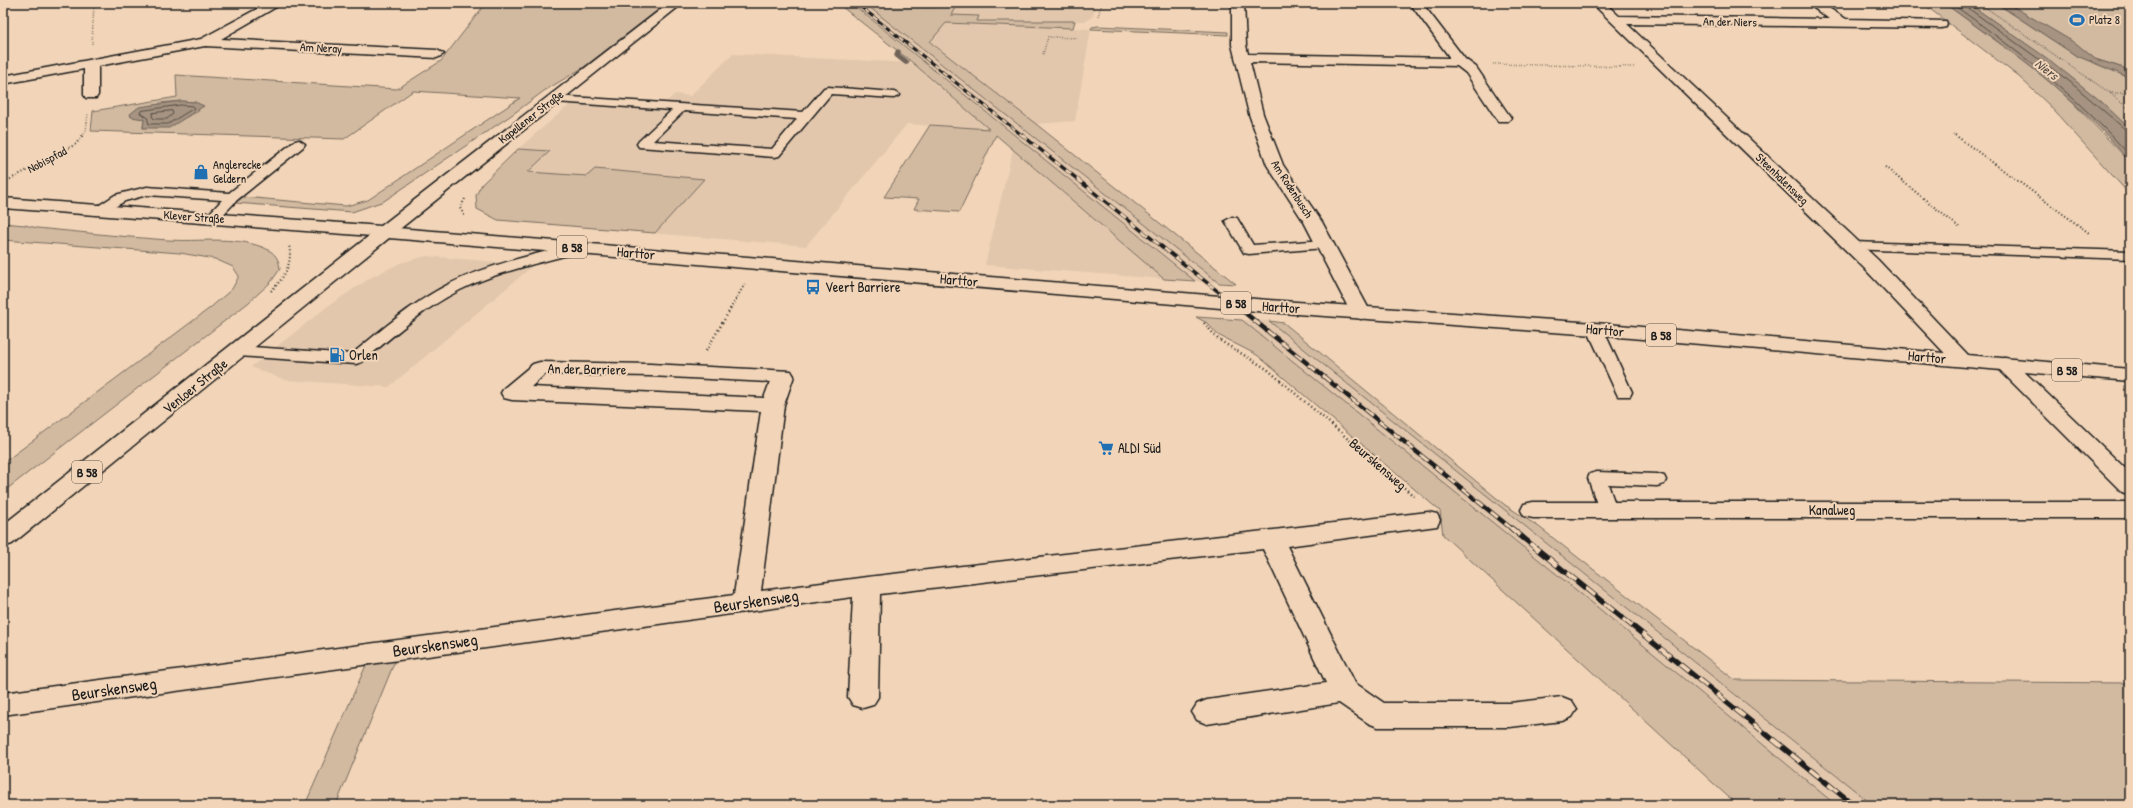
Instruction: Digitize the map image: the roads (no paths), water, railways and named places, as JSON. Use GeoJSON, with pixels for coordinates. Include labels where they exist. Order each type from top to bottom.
{"type":"FeatureCollection","features":[{"type":"Feature","properties":{"kind":"street","name":"Am Neray"},"geometry":{"type":"LineString","coordinates":[[205,42],[277,3]]}},
{"type":"Feature","properties":{"kind":"street","name":"Kapellener Straße"},"geometry":{"type":"LineString","coordinates":[[385,232],[677,3]]}},
{"type":"Feature","properties":{"kind":"street","name":"Am Rodenbusch"},"geometry":{"type":"LineString","coordinates":[[1238,3],[1238,34],[1242,58],[1256,114],[1275,165],[1313,222],[1361,313]]}},
{"type":"Feature","properties":{"kind":"street"},"geometry":{"type":"LineString","coordinates":[[1416,3],[1460,62],[1471,70],[1502,118]]}},
{"type":"Feature","properties":{"kind":"street","name":"Steenhalensweg"},"geometry":{"type":"LineString","coordinates":[[1598,3],[1852,246],[1962,360]]}},
{"type":"Feature","properties":{"kind":"street"},"geometry":{"type":"LineString","coordinates":[[1813,3],[1844,23]]}},
{"type":"Feature","properties":{"kind":"street","name":"An der Niers"},"geometry":{"type":"LineString","coordinates":[[1616,20],[1941,24]]}},
{"type":"Feature","properties":{"kind":"street","name":"Am Neray"},"geometry":{"type":"LineString","coordinates":[[3,80],[91,62],[205,42],[437,54]]}},
{"type":"Feature","properties":{"kind":"street"},"geometry":{"type":"LineString","coordinates":[[1242,58],[1460,62]]}},
{"type":"Feature","properties":{"kind":"street"},"geometry":{"type":"LineString","coordinates":[[91,62],[91,95]]}},
{"type":"Feature","properties":{"kind":"street"},"geometry":{"type":"LineString","coordinates":[[3,71],[31,74]]}},
{"type":"Feature","properties":{"kind":"street","name":"Klever Straße"},"geometry":{"type":"LineString","coordinates":[[3,203],[385,232]]}},
{"type":"Feature","properties":{"kind":"street","name":"Harttor"},"geometry":{"type":"LineString","coordinates":[[385,232],[1361,313],[1595,329],[2130,375]]}},
{"type":"Feature","properties":{"kind":"street","name":"Venloer Straße"},"geometry":{"type":"LineString","coordinates":[[3,538],[385,232]]}},
{"type":"Feature","properties":{"kind":"street"},"geometry":{"type":"LineString","coordinates":[[2004,364],[2130,487]]}},
{"type":"Feature","properties":{"kind":"street","name":"An der Barriere"},"geometry":{"type":"LineString","coordinates":[[746,602],[773,405],[783,376],[540,368],[512,393],[773,405]]}},
{"type":"Feature","properties":{"kind":"street","name":"Kanalweg"},"geometry":{"type":"LineString","coordinates":[[1533,510],[2130,510]]}},
{"type":"Feature","properties":{"kind":"street","name":"Beurskensweg"},"geometry":{"type":"LineString","coordinates":[[3,704],[867,586],[1428,520]]}},
{"type":"Feature","properties":{"kind":"street"},"geometry":{"type":"LineString","coordinates":[[1271,539],[1344,691],[1378,715],[1510,715],[1562,709]]}},
{"type":"Feature","properties":{"kind":"street"},"geometry":{"type":"LineString","coordinates":[[863,697],[867,586]]}},
{"type":"Feature","properties":{"kind":"street"},"geometry":{"type":"LineString","coordinates":[[1207,712],[1344,691]]}},
{"type":"Feature","properties":{"kind":"lane"},"geometry":{"type":"LineString","coordinates":[[681,108],[643,144],[775,153],[828,90],[894,95]]}},
{"type":"Feature","properties":{"kind":"lane"},"geometry":{"type":"LineString","coordinates":[[555,99],[806,116]]}},
{"type":"Feature","properties":{"kind":"lane"},"geometry":{"type":"LineString","coordinates":[[212,218],[232,197],[299,144]]}},
{"type":"Feature","properties":{"kind":"lane"},"geometry":{"type":"LineString","coordinates":[[100,210],[120,198],[147,191],[232,197]]}},
{"type":"Feature","properties":{"kind":"lane"},"geometry":{"type":"LineString","coordinates":[[1232,222],[1252,255],[1325,244]]}},
{"type":"Feature","properties":{"kind":"lane"},"geometry":{"type":"LineString","coordinates":[[1852,246],[2124,255]]}},
{"type":"Feature","properties":{"kind":"lane"},"geometry":{"type":"LineString","coordinates":[[238,351],[356,358],[400,323],[457,286],[487,274],[577,248]]}},
{"type":"Feature","properties":{"kind":"lane"},"geometry":{"type":"LineString","coordinates":[[1595,329],[1624,392]]}},
{"type":"Feature","properties":{"kind":"lane"},"geometry":{"type":"LineString","coordinates":[[1608,510],[1597,478],[1657,480]]}},
{"type":"Feature","properties":{"kind":"water","name":"Niers"},"geometry":{"type":"Polygon","coordinates":[[[1944,3],[1968,3],[2051,61],[2102,102],[2130,129],[2130,162],[2088,117],[2043,76],[1944,3]]]}},
{"type":"Feature","properties":{"kind":"water"},"geometry":{"type":"Polygon","coordinates":[[[1996,3],[2007,3],[2077,44],[2095,59],[2130,70],[2130,78],[2075,55],[1996,3]]]}},
{"type":"Feature","properties":{"kind":"water"},"geometry":{"type":"Polygon","coordinates":[[[181,101],[195,102],[204,106],[169,128],[143,128],[144,119],[131,117],[130,114],[139,107],[181,101]]]}},
{"type":"Feature","properties":{"kind":"waterway"},"geometry":{"type":"LineString","coordinates":[[898,52],[897,55],[906,62]]}},
{"type":"Feature","properties":{"kind":"railway"},"geometry":{"type":"LineString","coordinates":[[856,3],[1023,136]]}},
{"type":"Feature","properties":{"kind":"railway"},"geometry":{"type":"LineString","coordinates":[[1022,135],[1240,309]]}},
{"type":"Feature","properties":{"kind":"railway"},"geometry":{"type":"LineString","coordinates":[[1239,308],[1512,529]]}},
{"type":"Feature","properties":{"kind":"railway"},"geometry":{"type":"LineString","coordinates":[[1511,528],[1854,805]]}},
{"type":"Feature","properties":{"kind":"place","name":"Platz 8"},"geometry":{"type":"Point","coordinates":[2077,20]}},
{"type":"Feature","properties":{"kind":"place","name":"Anglerecke Geldern"},"geometry":{"type":"Point","coordinates":[201,172]}},
{"type":"Feature","properties":{"kind":"place","name":"Veert Barriere"},"geometry":{"type":"Point","coordinates":[813,287]}},
{"type":"Feature","properties":{"kind":"place","name":"Orlen"},"geometry":{"type":"Point","coordinates":[337,355]}},
{"type":"Feature","properties":{"kind":"place","name":"ALDI Süd"},"geometry":{"type":"Point","coordinates":[1106,448]}}]}
